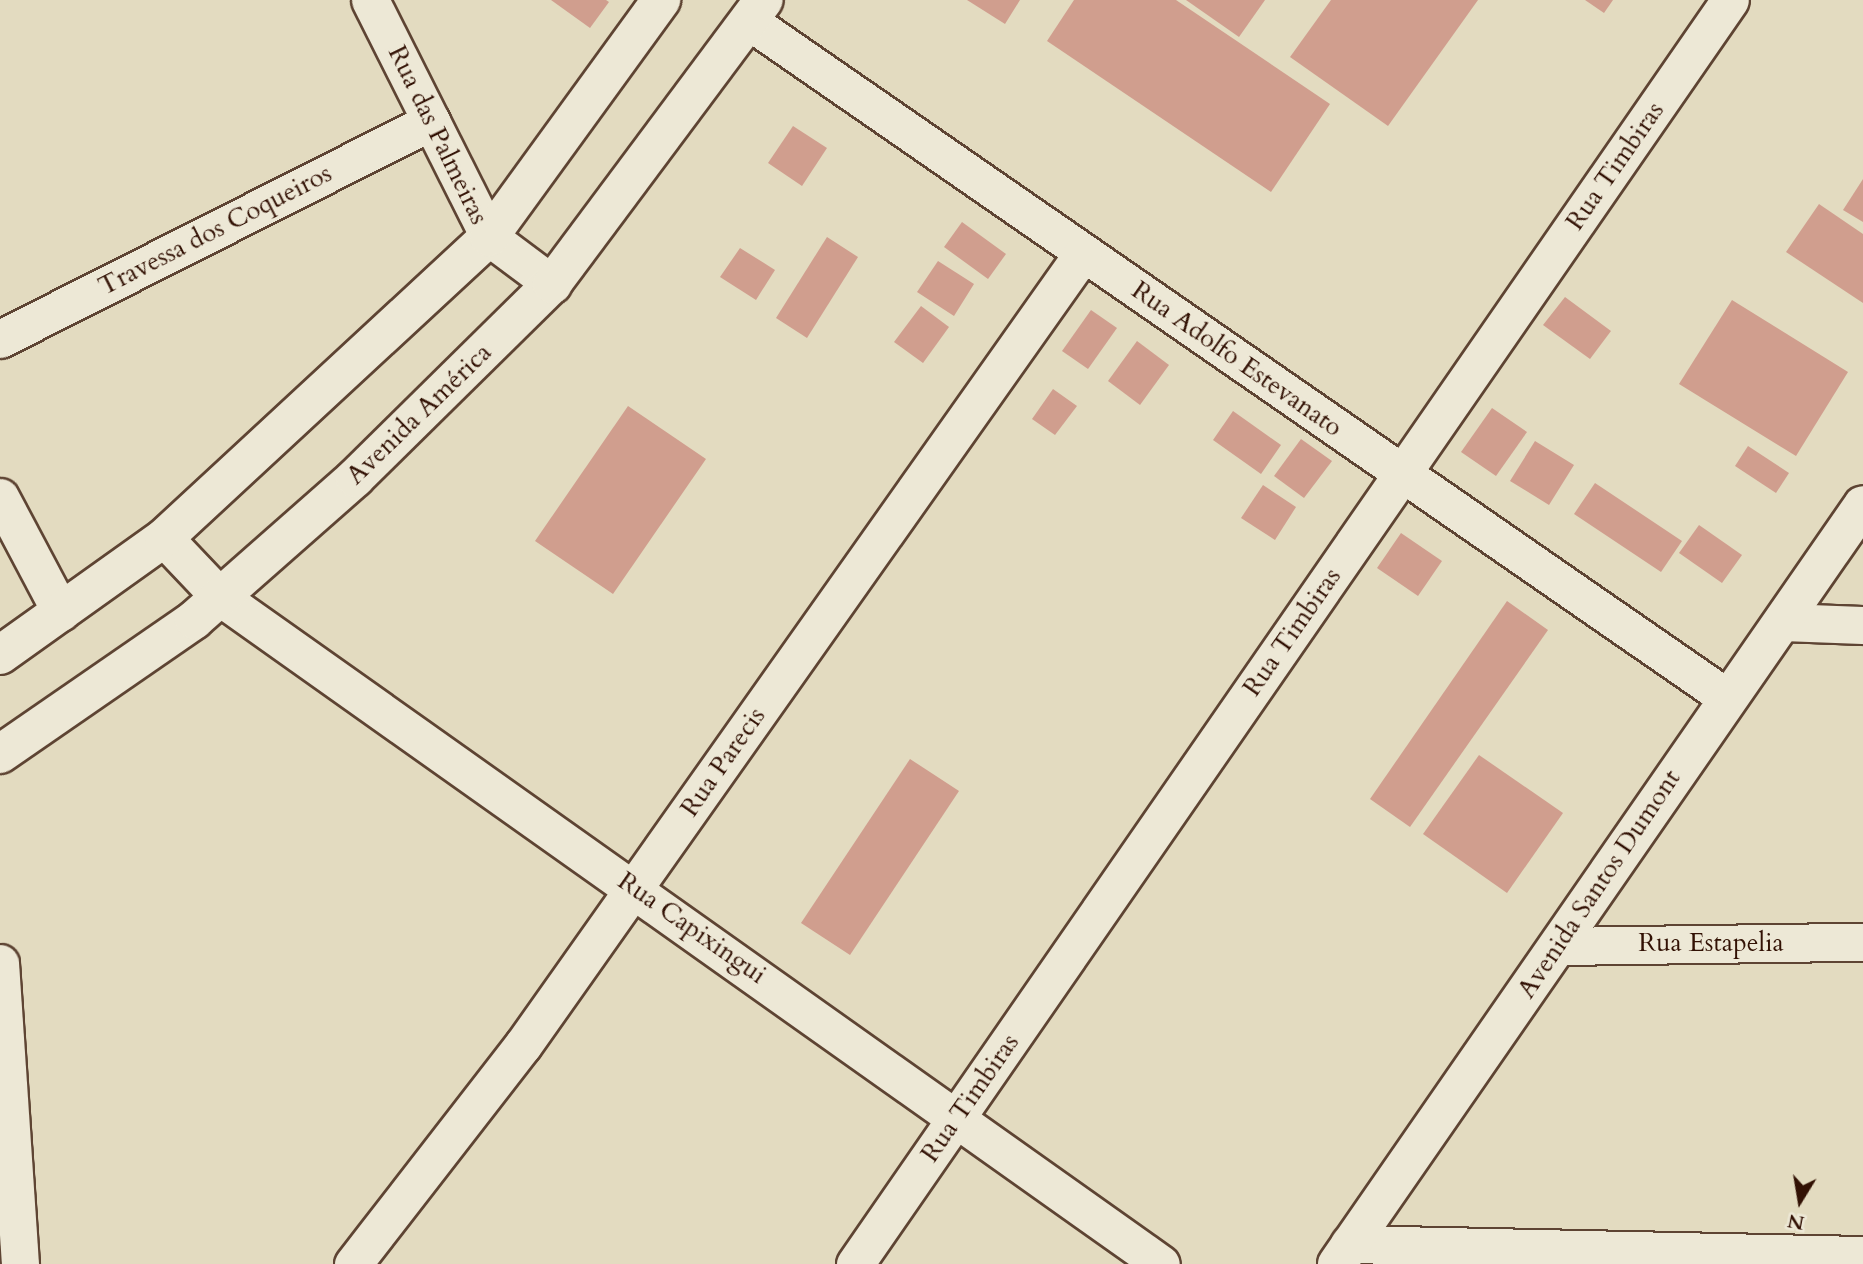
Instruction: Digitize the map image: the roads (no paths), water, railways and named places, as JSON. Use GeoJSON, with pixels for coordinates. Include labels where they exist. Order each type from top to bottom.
{"type":"FeatureCollection","features":[{"type":"Feature","properties":{"kind":"main road"},"geometry":{"type":"LineString","coordinates":[[0,656],[164,538],[489,237],[662,0]]}},
{"type":"Feature","properties":{"kind":"main road","name":"Avenida América"},"geometry":{"type":"LineString","coordinates":[[0,754],[220,597],[355,478],[552,284],[757,11]]}},
{"type":"Feature","properties":{"kind":"main road","name":"Avenida Santos Dumont"},"geometry":{"type":"LineString","coordinates":[[1343,1254],[1559,946],[1726,697],[1863,505]]}},
{"type":"Feature","properties":{"kind":"street","name":"Rua das Palmeiras"},"geometry":{"type":"LineString","coordinates":[[370,0],[489,237],[552,284]]}},
{"type":"Feature","properties":{"kind":"street","name":"Rua Timbiras"},"geometry":{"type":"LineString","coordinates":[[855,1264],[1730,0]]}},
{"type":"Feature","properties":{"kind":"street","name":"Rua Adolfo Estevanato"},"geometry":{"type":"LineString","coordinates":[[757,11],[1083,253],[1726,697]]}},
{"type":"Feature","properties":{"kind":"street","name":"Travessa dos Coqueiros"},"geometry":{"type":"LineString","coordinates":[[0,339],[430,121]]}},
{"type":"Feature","properties":{"kind":"street","name":"Rua Parecis"},"geometry":{"type":"LineString","coordinates":[[353,1264],[523,1045],[1083,253]]}},
{"type":"Feature","properties":{"kind":"street"},"geometry":{"type":"LineString","coordinates":[[0,497],[61,612]]}},
{"type":"Feature","properties":{"kind":"street","name":"Rua Capixingui"},"geometry":{"type":"LineString","coordinates":[[164,538],[220,597],[634,887],[1161,1264]]}},
{"type":"Feature","properties":{"kind":"street"},"geometry":{"type":"LineString","coordinates":[[1782,622],[1863,625]]}},
{"type":"Feature","properties":{"kind":"street","name":"Rua Estapelia"},"geometry":{"type":"LineString","coordinates":[[1559,946],[1863,942]]}},
{"type":"Feature","properties":{"kind":"street"},"geometry":{"type":"LineString","coordinates":[[0,963],[20,1264]]}},
{"type":"Feature","properties":{"kind":"street"},"geometry":{"type":"LineString","coordinates":[[1343,1254],[1863,1255]]}}]}
